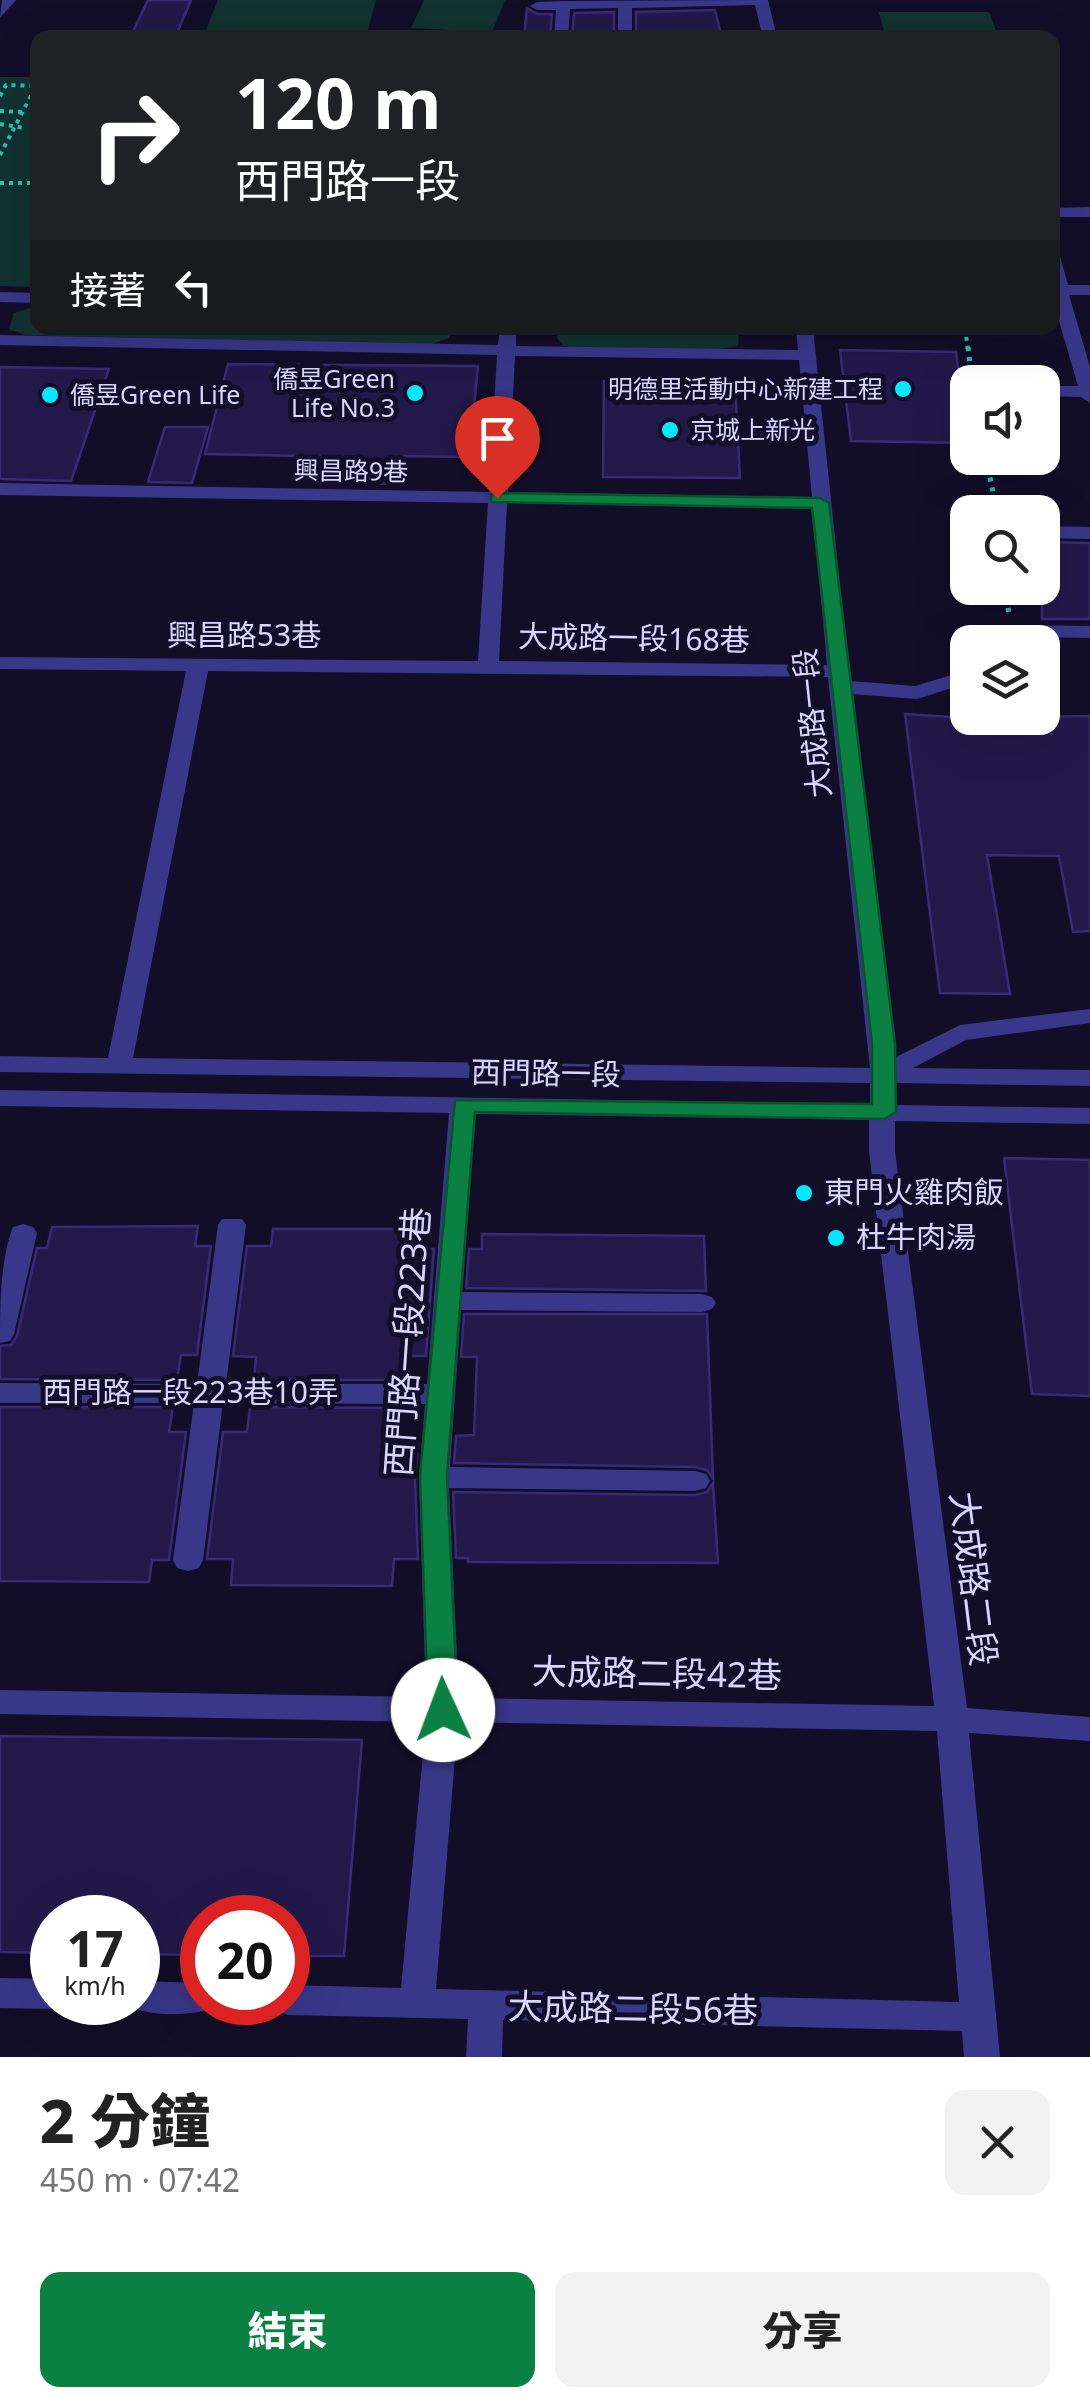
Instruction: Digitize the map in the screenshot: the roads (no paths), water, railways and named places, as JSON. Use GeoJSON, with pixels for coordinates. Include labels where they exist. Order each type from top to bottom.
{"type":"FeatureCollection","features":[{"type":"Feature","properties":{"kind":"street"},"geometry":{"type":"LineString","coordinates":[[0,14],[9,0]]}},
{"type":"Feature","properties":{"kind":"street"},"geometry":{"type":"LineString","coordinates":[[537,6],[762,0],[768,30]]}},
{"type":"Feature","properties":{"kind":"street"},"geometry":{"type":"LineString","coordinates":[[564,30],[572,4]]}},
{"type":"Feature","properties":{"kind":"street"},"geometry":{"type":"LineString","coordinates":[[625,4],[625,30]]}},
{"type":"Feature","properties":{"kind":"street"},"geometry":{"type":"LineString","coordinates":[[1060,212],[1090,212]]}},
{"type":"Feature","properties":{"kind":"street"},"geometry":{"type":"LineString","coordinates":[[1060,288],[1090,290]]}},
{"type":"Feature","properties":{"kind":"street"},"geometry":{"type":"LineString","coordinates":[[0,297],[30,298]]}},
{"type":"Feature","properties":{"kind":"street"},"geometry":{"type":"LineString","coordinates":[[1060,392],[1089,394],[1060,328],[1090,328]]}},
{"type":"Feature","properties":{"kind":"street"},"geometry":{"type":"LineString","coordinates":[[488,667],[508,335]]}},
{"type":"Feature","properties":{"kind":"street","name":"大成路一段"},"geometry":{"type":"LineString","coordinates":[[805,335],[820,503],[883,1044],[884,1112]]}},
{"type":"Feature","properties":{"kind":"street"},"geometry":{"type":"LineString","coordinates":[[0,340],[806,356]]}},
{"type":"Feature","properties":{"kind":"street","name":"興昌路9巷"},"geometry":{"type":"LineString","coordinates":[[0,489],[820,503]]}},
{"type":"Feature","properties":{"kind":"street"},"geometry":{"type":"LineString","coordinates":[[1060,532],[1090,533]]}},
{"type":"Feature","properties":{"kind":"street"},"geometry":{"type":"LineString","coordinates":[[1060,631],[1090,632]]}},
{"type":"Feature","properties":{"kind":"street","name":"興昌路53巷"},"geometry":{"type":"LineString","coordinates":[[0,663],[488,667]]}},
{"type":"Feature","properties":{"kind":"street"},"geometry":{"type":"LineString","coordinates":[[119,1066],[198,666]]}},
{"type":"Feature","properties":{"kind":"street","name":"大成路一段168巷"},"geometry":{"type":"LineString","coordinates":[[488,667],[840,679],[917,693],[950,682]]}},
{"type":"Feature","properties":{"kind":"street"},"geometry":{"type":"LineString","coordinates":[[884,1074],[960,1033],[1090,1016]]}},
{"type":"Feature","properties":{"kind":"street","name":"西門路一段"},"geometry":{"type":"LineString","coordinates":[[0,1064],[1090,1078]]}},
{"type":"Feature","properties":{"kind":"street","name":"西門路一段"},"geometry":{"type":"LineString","coordinates":[[0,1098],[1090,1116]]}},
{"type":"Feature","properties":{"kind":"street","name":"西門路一段223巷"},"geometry":{"type":"LineString","coordinates":[[416,2003],[443,1710],[434,1476],[464,1105]]}},
{"type":"Feature","properties":{"kind":"street","name":"大成路二段"},"geometry":{"type":"LineString","coordinates":[[884,1112],[882,1151],[952,1719],[982,2057]]}},
{"type":"Feature","properties":{"kind":"street"},"geometry":{"type":"LineString","coordinates":[[188,1560],[232,1225]]}},
{"type":"Feature","properties":{"kind":"street"},"geometry":{"type":"LineString","coordinates":[[0,1334],[23,1232]]}},
{"type":"Feature","properties":{"kind":"street"},"geometry":{"type":"LineString","coordinates":[[446,1301],[702,1304]]}},
{"type":"Feature","properties":{"kind":"street","name":"西門路一段223巷10弄"},"geometry":{"type":"LineString","coordinates":[[0,1393],[440,1394]]}},
{"type":"Feature","properties":{"kind":"street"},"geometry":{"type":"LineString","coordinates":[[434,1476],[695,1481]]}},
{"type":"Feature","properties":{"kind":"street","name":"大成路二段42巷"},"geometry":{"type":"LineString","coordinates":[[0,1702],[952,1719],[1090,1729]]}},
{"type":"Feature","properties":{"kind":"street"},"geometry":{"type":"LineString","coordinates":[[0,1992],[30,1993]]}},
{"type":"Feature","properties":{"kind":"street","name":"大成路二段56巷"},"geometry":{"type":"LineString","coordinates":[[310,2001],[979,2017]]}},
{"type":"Feature","properties":{"kind":"street"},"geometry":{"type":"LineString","coordinates":[[484,2057],[486,2005]]}},
{"type":"Feature","properties":{"kind":"place","name":"明德里活動中心新建工程"},"geometry":{"type":"Point","coordinates":[903,389]}},
{"type":"Feature","properties":{"kind":"place","name":"僑昱Green Life No.3"},"geometry":{"type":"Point","coordinates":[415,393]}},
{"type":"Feature","properties":{"kind":"place","name":"僑昱Green Life"},"geometry":{"type":"Point","coordinates":[50,395]}},
{"type":"Feature","properties":{"kind":"place","name":"京城上新光"},"geometry":{"type":"Point","coordinates":[670,430]}},
{"type":"Feature","properties":{"kind":"place","name":"東門火雞肉飯"},"geometry":{"type":"Point","coordinates":[804,1193]}},
{"type":"Feature","properties":{"kind":"place","name":"杜牛肉湯"},"geometry":{"type":"Point","coordinates":[836,1238]}}]}
